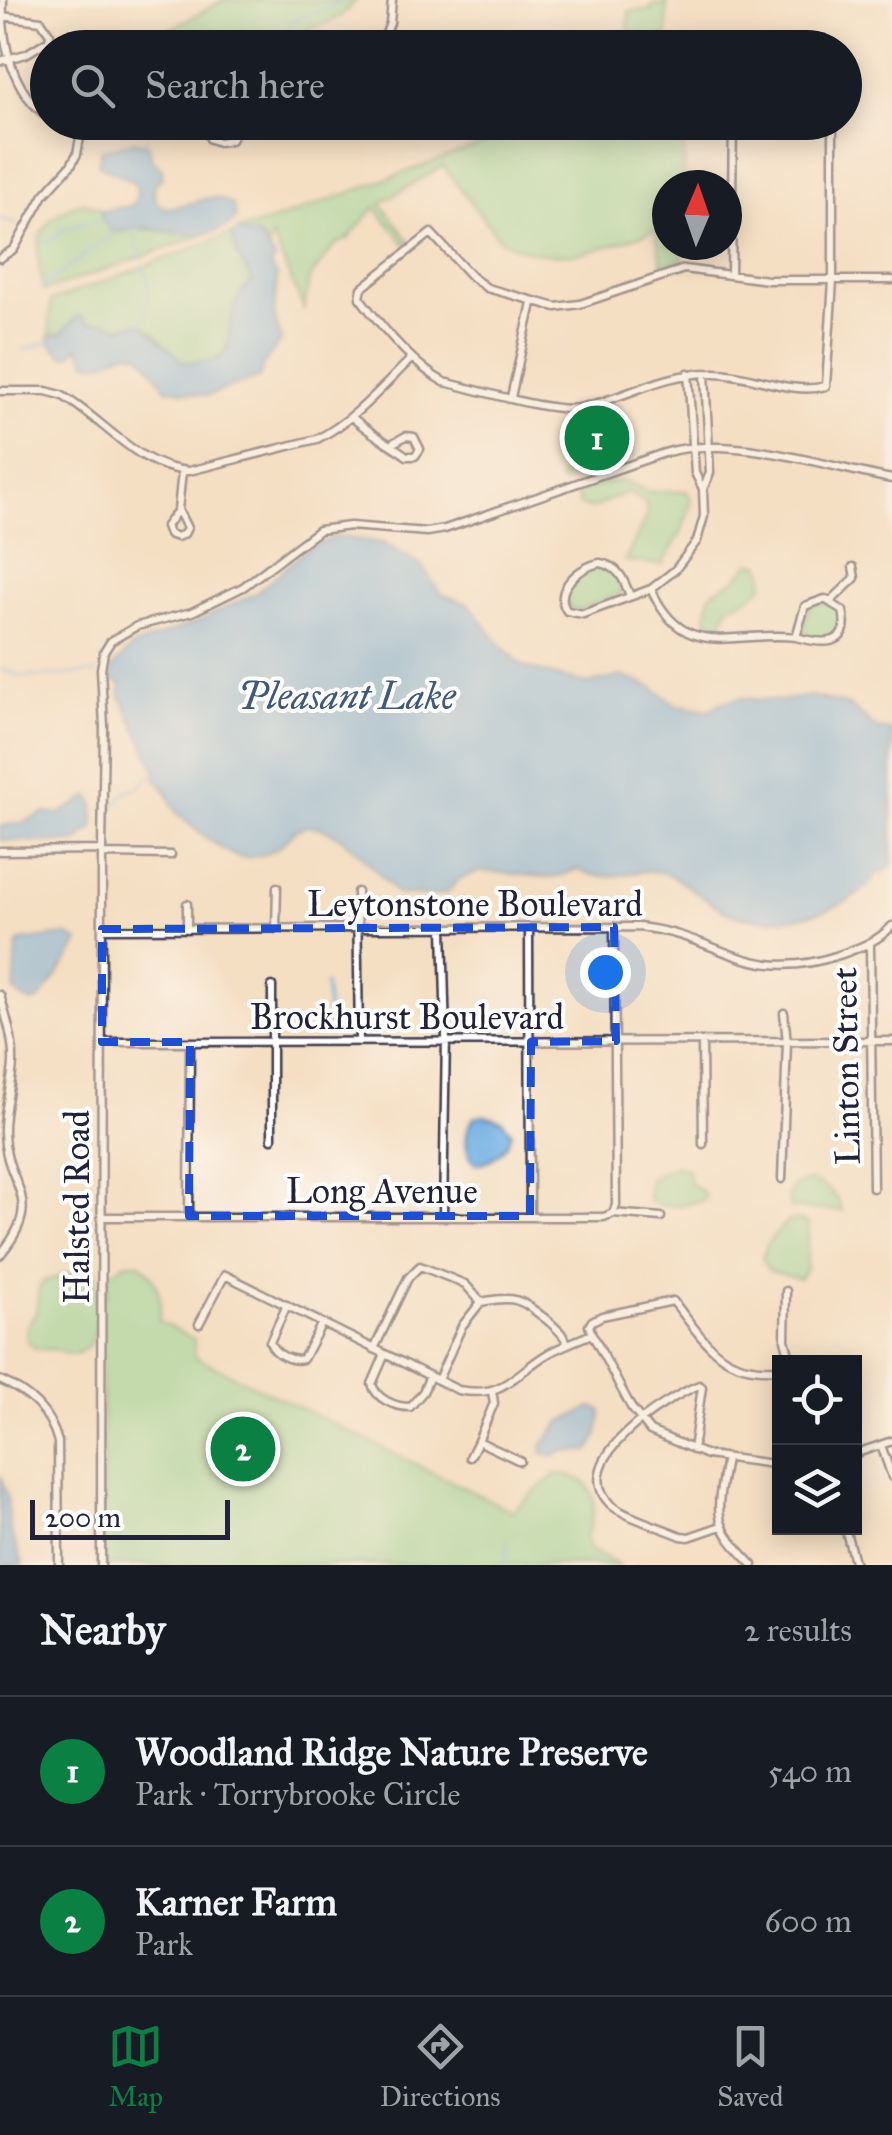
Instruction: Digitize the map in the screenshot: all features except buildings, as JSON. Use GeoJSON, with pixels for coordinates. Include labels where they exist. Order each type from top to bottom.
{"type":"FeatureCollection","features":[{"type":"Feature","properties":{"kind":"street"},"geometry":{"type":"LineString","coordinates":[[3,0],[4,60],[30,98]]}},
{"type":"Feature","properties":{"kind":"street"},"geometry":{"type":"LineString","coordinates":[[387,30],[392,0]]}},
{"type":"Feature","properties":{"kind":"street"},"geometry":{"type":"LineString","coordinates":[[2,16],[41,21],[47,30]]}},
{"type":"Feature","properties":{"kind":"street"},"geometry":{"type":"LineString","coordinates":[[4,60],[30,51]]}},
{"type":"Feature","properties":{"kind":"street"},"geometry":{"type":"LineString","coordinates":[[0,258],[14,250],[44,195],[71,166],[79,140]]}},
{"type":"Feature","properties":{"kind":"street"},"geometry":{"type":"LineString","coordinates":[[731,275],[733,140]]}},
{"type":"Feature","properties":{"kind":"street"},"geometry":{"type":"LineString","coordinates":[[833,140],[833,281],[826,386],[808,388],[688,373],[576,408],[510,396],[444,382],[418,366],[360,294],[362,288],[431,232],[472,278],[487,288],[566,308],[684,269],[768,280],[833,281],[892,280]]}},
{"type":"Feature","properties":{"kind":"street"},"geometry":{"type":"LineString","coordinates":[[510,396],[532,302]]}},
{"type":"Feature","properties":{"kind":"street"},"geometry":{"type":"LineString","coordinates":[[0,391],[46,391],[61,395],[142,456],[182,471],[317,439],[352,417],[412,358]]}},
{"type":"Feature","properties":{"kind":"street"},"geometry":{"type":"LineString","coordinates":[[688,373],[696,479],[703,489]]}},
{"type":"Feature","properties":{"kind":"street"},"geometry":{"type":"LineString","coordinates":[[630,596],[618,570],[600,563],[583,570],[564,589],[561,599],[567,612],[575,614],[630,596],[651,589],[675,570],[697,541],[704,516],[703,489],[710,473],[705,373]]}},
{"type":"Feature","properties":{"kind":"street"},"geometry":{"type":"LineString","coordinates":[[352,417],[375,436],[393,442]]}},
{"type":"Feature","properties":{"kind":"street","name":"Halsted Road"},"geometry":{"type":"LineString","coordinates":[[102,1565],[102,659],[108,646],[119,634],[214,602],[243,587],[319,530],[350,526],[427,532],[445,529],[693,446],[734,446],[892,478]]}},
{"type":"Feature","properties":{"kind":"street"},"geometry":{"type":"LineString","coordinates":[[178,510],[182,471]]}},
{"type":"Feature","properties":{"kind":"street"},"geometry":{"type":"LineString","coordinates":[[796,637],[805,606],[818,599],[832,600],[855,578],[852,568]]}},
{"type":"Feature","properties":{"kind":"street"},"geometry":{"type":"LineString","coordinates":[[651,589],[676,624],[703,638],[743,640],[773,636],[822,643],[837,639],[845,618],[832,600]]}},
{"type":"Feature","properties":{"kind":"street"},"geometry":{"type":"LineString","coordinates":[[0,851],[170,854]]}},
{"type":"Feature","properties":{"kind":"street"},"geometry":{"type":"LineString","coordinates":[[276,929],[277,887]]}},
{"type":"Feature","properties":{"kind":"street"},"geometry":{"type":"LineString","coordinates":[[357,892],[360,1042]]}},
{"type":"Feature","properties":{"kind":"street"},"geometry":{"type":"LineString","coordinates":[[188,904],[188,929]]}},
{"type":"Feature","properties":{"kind":"street","name":"Leytonstone Boulevard"},"geometry":{"type":"LineString","coordinates":[[102,929],[614,927],[665,930],[741,959],[775,966],[826,959],[870,944],[892,926]]}},
{"type":"Feature","properties":{"kind":"street"},"geometry":{"type":"LineString","coordinates":[[613,1214],[614,927]]}},
{"type":"Feature","properties":{"kind":"street"},"geometry":{"type":"LineString","coordinates":[[443,928],[443,1215]]}},
{"type":"Feature","properties":{"kind":"street"},"geometry":{"type":"LineString","coordinates":[[529,929],[530,1216]]}},
{"type":"Feature","properties":{"kind":"street","name":"Linton Street"},"geometry":{"type":"LineString","coordinates":[[870,944],[872,1188]]}},
{"type":"Feature","properties":{"kind":"street"},"geometry":{"type":"LineString","coordinates":[[272,986],[272,1139]]}},
{"type":"Feature","properties":{"kind":"street"},"geometry":{"type":"LineString","coordinates":[[0,995],[13,1054],[4,1101],[5,1142],[23,1194],[18,1228],[0,1255]]}},
{"type":"Feature","properties":{"kind":"street"},"geometry":{"type":"LineString","coordinates":[[782,1179],[787,1042],[784,1013]]}},
{"type":"Feature","properties":{"kind":"street"},"geometry":{"type":"LineString","coordinates":[[702,1041],[704,1144]]}},
{"type":"Feature","properties":{"kind":"street","name":"Brockhurst Boulevard"},"geometry":{"type":"LineString","coordinates":[[102,1042],[892,1041]]}},
{"type":"Feature","properties":{"kind":"street"},"geometry":{"type":"LineString","coordinates":[[189,1216],[190,1042]]}},
{"type":"Feature","properties":{"kind":"street","name":"Long Avenue"},"geometry":{"type":"LineString","coordinates":[[104,1217],[661,1217]]}},
{"type":"Feature","properties":{"kind":"street"},"geometry":{"type":"LineString","coordinates":[[199,1324],[225,1275],[226,1264]]}},
{"type":"Feature","properties":{"kind":"street"},"geometry":{"type":"LineString","coordinates":[[374,1349],[408,1278],[420,1266],[466,1284],[481,1302]]}},
{"type":"Feature","properties":{"kind":"street"},"geometry":{"type":"LineString","coordinates":[[225,1275],[458,1390],[492,1391],[568,1344],[592,1334]]}},
{"type":"Feature","properties":{"kind":"street"},"geometry":{"type":"LineString","coordinates":[[786,1291],[789,1355]]}},
{"type":"Feature","properties":{"kind":"street"},"geometry":{"type":"LineString","coordinates":[[438,1380],[462,1326],[481,1302],[521,1300],[561,1332],[568,1344]]}},
{"type":"Feature","properties":{"kind":"street"},"geometry":{"type":"LineString","coordinates":[[772,1369],[753,1369],[724,1360],[695,1332],[674,1302],[592,1321],[592,1334],[642,1421],[657,1435],[726,1459],[772,1463]]}},
{"type":"Feature","properties":{"kind":"street"},"geometry":{"type":"LineString","coordinates":[[287,1306],[270,1342],[288,1358],[303,1358],[322,1323]]}},
{"type":"Feature","properties":{"kind":"street"},"geometry":{"type":"LineString","coordinates":[[386,1354],[372,1384],[383,1398],[410,1407],[430,1376]]}},
{"type":"Feature","properties":{"kind":"street"},"geometry":{"type":"LineString","coordinates":[[0,1380],[42,1408],[55,1430],[59,1565]]}},
{"type":"Feature","properties":{"kind":"street"},"geometry":{"type":"LineString","coordinates":[[693,1450],[702,1387],[699,1385],[642,1421],[615,1444],[600,1467],[602,1492],[612,1506],[680,1536],[721,1526]]}},
{"type":"Feature","properties":{"kind":"street"},"geometry":{"type":"LineString","coordinates":[[470,1457],[494,1403],[492,1391]]}},
{"type":"Feature","properties":{"kind":"street"},"geometry":{"type":"LineString","coordinates":[[478,1441],[520,1461]]}},
{"type":"Feature","properties":{"kind":"street"},"geometry":{"type":"LineString","coordinates":[[862,1451],[892,1441]]}},
{"type":"Feature","properties":{"kind":"street"},"geometry":{"type":"LineString","coordinates":[[881,1445],[892,1477]]}},
{"type":"Feature","properties":{"kind":"street"},"geometry":{"type":"LineString","coordinates":[[726,1459],[719,1500],[721,1526],[753,1565]]}},
{"type":"Feature","properties":{"kind":"street"},"geometry":{"type":"LineString","coordinates":[[846,1535],[855,1565]]}},
{"type":"Feature","properties":{"kind":"highlighted area"},"geometry":{"type":"Polygon","coordinates":[[[614,927],[616,1041],[531,1042],[530,1216],[189,1216],[190,1042],[102,1042],[102,929],[614,927]]]}},
{"type":"Feature","properties":{"kind":"green space"},"geometry":{"type":"Polygon","coordinates":[[[222,0],[356,0],[336,19],[308,30],[169,30],[222,0]]]}},
{"type":"Feature","properties":{"kind":"green space"},"geometry":{"type":"Polygon","coordinates":[[[667,0],[667,30],[628,30],[629,11],[663,5],[667,0]]]}},
{"type":"Feature","properties":{"kind":"green space"},"geometry":{"type":"Polygon","coordinates":[[[494,140],[684,140],[684,170],[652,170],[652,231],[596,250],[560,255],[521,249],[500,240],[443,166],[381,203],[410,242],[406,245],[375,207],[348,239],[336,244],[309,279],[304,309],[272,236],[269,247],[257,234],[246,235],[240,230],[494,140]]]}},
{"type":"Feature","properties":{"kind":"green space"},"geometry":{"type":"Polygon","coordinates":[[[83,202],[103,210],[100,214],[114,233],[136,228],[204,235],[44,291],[38,260],[41,236],[54,217],[83,202]]]}},
{"type":"Feature","properties":{"kind":"green space"},"geometry":{"type":"Polygon","coordinates":[[[232,234],[236,253],[253,280],[235,308],[226,349],[218,358],[206,363],[185,363],[139,323],[88,323],[82,316],[76,317],[60,335],[53,335],[49,342],[51,301],[232,234]]]}},
{"type":"Feature","properties":{"kind":"green space"},"geometry":{"type":"Polygon","coordinates":[[[618,404],[634,457],[560,483],[569,418],[618,404]]]}},
{"type":"Feature","properties":{"kind":"green space"},"geometry":{"type":"Polygon","coordinates":[[[623,480],[648,492],[687,491],[692,501],[681,533],[662,565],[625,561],[647,516],[646,503],[627,492],[591,509],[579,504],[577,497],[585,488],[623,480]]]}},
{"type":"Feature","properties":{"kind":"green space"},"geometry":{"type":"Polygon","coordinates":[[[751,562],[761,565],[761,588],[728,607],[720,629],[709,629],[711,593],[737,578],[751,562]]]}},
{"type":"Feature","properties":{"kind":"green space"},"geometry":{"type":"Polygon","coordinates":[[[603,566],[616,574],[622,593],[579,611],[571,609],[564,597],[570,586],[585,572],[603,566]]]}},
{"type":"Feature","properties":{"kind":"green space"},"geometry":{"type":"Polygon","coordinates":[[[821,601],[838,608],[842,618],[838,632],[819,639],[803,628],[808,608],[821,601]]]}},
{"type":"Feature","properties":{"kind":"green space"},"geometry":{"type":"Polygon","coordinates":[[[675,1165],[687,1169],[690,1183],[705,1194],[704,1200],[668,1205],[648,1200],[649,1178],[675,1165]]]}},
{"type":"Feature","properties":{"kind":"green space"},"geometry":{"type":"Polygon","coordinates":[[[810,1181],[831,1192],[842,1211],[790,1208],[788,1195],[794,1185],[810,1181]]]}},
{"type":"Feature","properties":{"kind":"green space"},"geometry":{"type":"Polygon","coordinates":[[[788,1221],[809,1225],[806,1269],[800,1279],[769,1271],[762,1260],[766,1245],[788,1221]]]}},
{"type":"Feature","properties":{"kind":"green space"},"geometry":{"type":"Polygon","coordinates":[[[127,1263],[140,1263],[151,1274],[160,1297],[158,1321],[194,1339],[194,1356],[512,1511],[556,1474],[580,1479],[594,1502],[586,1536],[589,1549],[620,1565],[102,1565],[102,1293],[107,1295],[109,1273],[127,1263]]]}},
{"type":"Feature","properties":{"kind":"green space"},"geometry":{"type":"Polygon","coordinates":[[[92,1267],[96,1273],[97,1320],[91,1342],[74,1354],[35,1348],[27,1341],[26,1328],[36,1312],[39,1288],[44,1281],[92,1267]]]}},
{"type":"Feature","properties":{"kind":"water"},"geometry":{"type":"Polygon","coordinates":[[[134,141],[149,145],[152,160],[162,168],[162,178],[155,183],[158,203],[172,207],[218,199],[233,205],[236,220],[204,234],[143,228],[114,233],[101,219],[103,210],[132,206],[137,188],[127,178],[98,164],[101,150],[134,141]]]}},
{"type":"Feature","properties":{"kind":"water"},"geometry":{"type":"Polygon","coordinates":[[[239,230],[246,235],[257,234],[275,259],[270,266],[277,276],[274,313],[281,341],[262,366],[260,377],[207,396],[166,388],[148,362],[133,352],[94,363],[86,361],[79,347],[63,356],[49,342],[52,335],[60,335],[80,315],[88,323],[106,322],[121,328],[141,323],[185,363],[217,360],[227,351],[236,303],[253,281],[238,256],[232,235],[239,230]]]}},
{"type":"Feature","properties":{"kind":"water","name":"Pleasant Lake"},"geometry":{"type":"Polygon","coordinates":[[[337,536],[383,543],[420,564],[441,594],[469,604],[503,648],[524,667],[587,684],[622,676],[654,688],[674,704],[709,710],[741,698],[780,701],[811,696],[850,706],[877,729],[892,731],[892,865],[881,874],[876,873],[849,900],[830,909],[785,919],[763,919],[725,911],[673,877],[656,871],[600,876],[578,869],[554,878],[481,871],[459,879],[447,893],[397,894],[354,848],[326,830],[312,827],[296,830],[277,848],[261,855],[238,857],[225,851],[180,816],[156,780],[155,768],[120,694],[122,685],[111,679],[111,669],[133,646],[192,624],[256,593],[308,548],[337,536]]]}},
{"type":"Feature","properties":{"kind":"water"},"geometry":{"type":"Polygon","coordinates":[[[90,796],[94,803],[93,828],[76,843],[0,840],[0,826],[25,822],[44,813],[60,814],[90,796]]]}},
{"type":"Feature","properties":{"kind":"water"},"geometry":{"type":"Polygon","coordinates":[[[65,935],[79,941],[73,953],[36,1002],[24,999],[14,990],[17,946],[21,941],[65,935]]]}},
{"type":"Feature","properties":{"kind":"water"},"geometry":{"type":"Polygon","coordinates":[[[484,1115],[502,1120],[511,1132],[499,1154],[476,1164],[467,1148],[467,1135],[474,1117],[484,1115]]]}},
{"type":"Feature","properties":{"kind":"water"},"geometry":{"type":"Polygon","coordinates":[[[592,1407],[601,1410],[601,1416],[597,1437],[589,1451],[564,1451],[554,1457],[543,1454],[542,1446],[561,1422],[592,1407]]]}},
{"type":"Feature","properties":{"kind":"water"},"geometry":{"type":"Polygon","coordinates":[[[0,1475],[7,1495],[10,1530],[23,1565],[0,1565],[0,1475]]]}},
{"type":"Feature","properties":{"kind":"waterway"},"geometry":{"type":"LineString","coordinates":[[286,30],[297,18],[340,0]]}},
{"type":"Feature","properties":{"kind":"waterway"},"geometry":{"type":"LineString","coordinates":[[0,219],[16,224]]}},
{"type":"Feature","properties":{"kind":"waterway"},"geometry":{"type":"LineString","coordinates":[[37,236],[50,243],[64,229],[101,219]]}},
{"type":"Feature","properties":{"kind":"waterway"},"geometry":{"type":"LineString","coordinates":[[132,229],[141,258]]}},
{"type":"Feature","properties":{"kind":"waterway"},"geometry":{"type":"LineString","coordinates":[[40,289],[114,233]]}},
{"type":"Feature","properties":{"kind":"waterway"},"geometry":{"type":"LineString","coordinates":[[141,323],[149,294],[143,264]]}},
{"type":"Feature","properties":{"kind":"waterway"},"geometry":{"type":"LineString","coordinates":[[24,350],[49,342]]}},
{"type":"Feature","properties":{"kind":"waterway"},"geometry":{"type":"LineString","coordinates":[[0,669],[24,677],[96,673]]}},
{"type":"Feature","properties":{"kind":"waterway"},"geometry":{"type":"LineString","coordinates":[[107,814],[127,791],[156,775]]}},
{"type":"Feature","properties":{"kind":"waterway"},"geometry":{"type":"LineString","coordinates":[[325,984],[330,1036]]}},
{"type":"Feature","properties":{"kind":"waterway"},"geometry":{"type":"LineString","coordinates":[[507,1541],[507,1565]]}},
{"type":"Feature","properties":{"kind":"place","name":"Woodland Ridge Nature Preserve"},"geometry":{"type":"Point","coordinates":[597,438]}},
{"type":"Feature","properties":{"kind":"place","name":"Karner Farm"},"geometry":{"type":"Point","coordinates":[243,1449]}}]}
